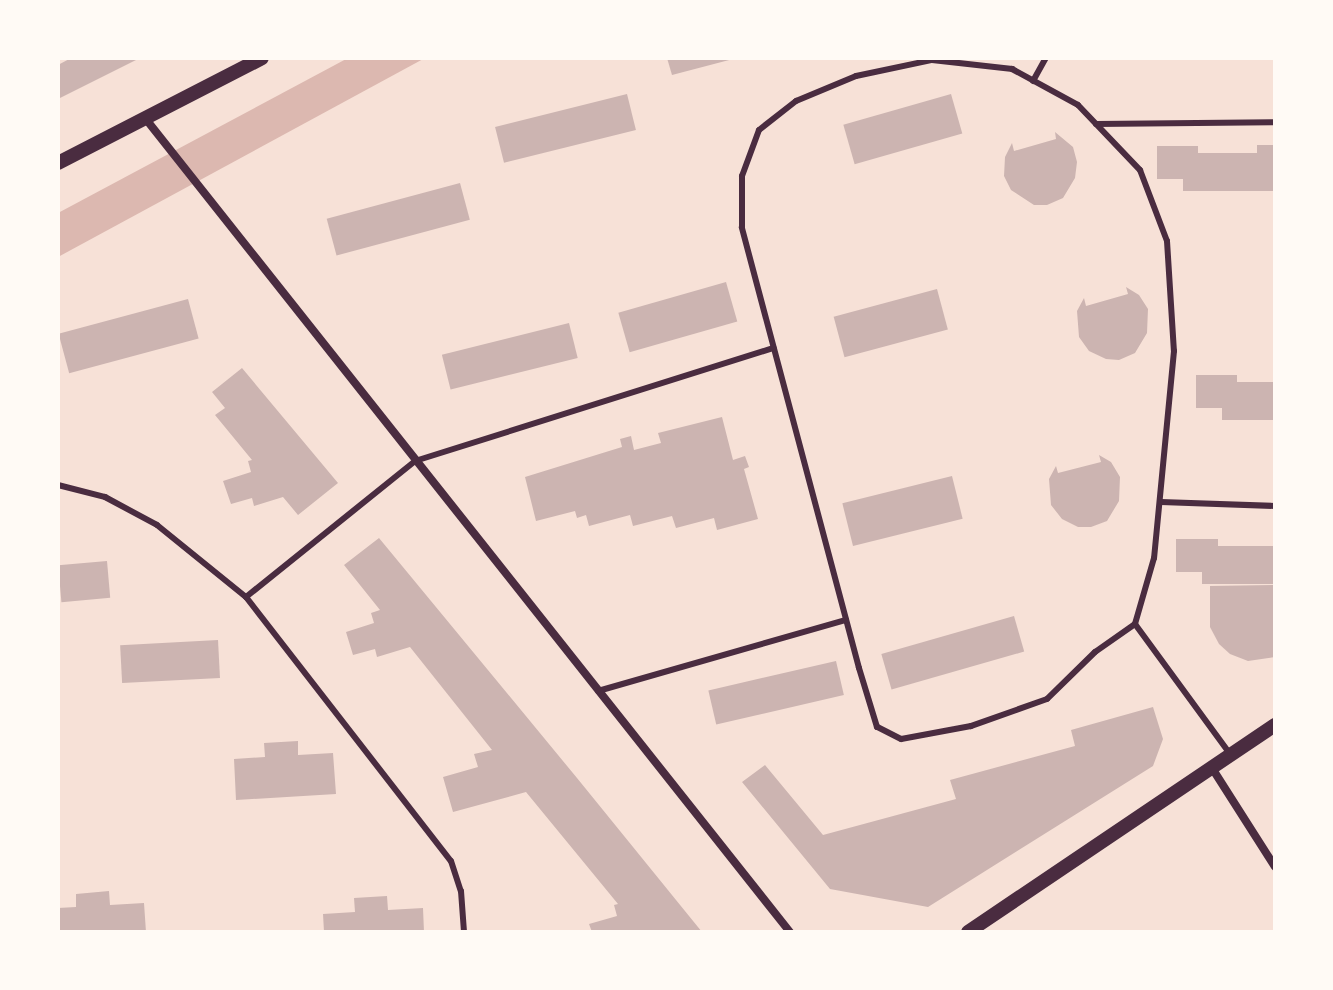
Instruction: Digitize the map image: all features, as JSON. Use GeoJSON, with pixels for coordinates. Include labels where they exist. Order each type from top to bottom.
{"type":"FeatureCollection","features":[{"type":"Feature","properties":{"kind":"street"},"geometry":{"type":"LineString","coordinates":[[58,163],[149,124],[262,58]]}},
{"type":"Feature","properties":{"kind":"street"},"geometry":{"type":"LineString","coordinates":[[149,124],[790,932]]}},
{"type":"Feature","properties":{"kind":"street"},"geometry":{"type":"LineString","coordinates":[[968,932],[1275,725]]}},
{"type":"Feature","properties":{"kind":"street"},"geometry":{"type":"LineString","coordinates":[[1212,768],[1275,867]]}},
{"type":"Feature","properties":{"kind":"lane"},"geometry":{"type":"LineString","coordinates":[[1033,81],[1046,58]]}},
{"type":"Feature","properties":{"kind":"lane"},"geometry":{"type":"LineString","coordinates":[[932,60],[1012,69],[1078,105],[1096,124],[1140,170],[1167,241],[1174,351],[1154,558],[1135,624],[1095,652],[1047,699],[971,726],[901,739],[877,727],[846,620],[742,227],[742,176],[759,130],[796,101],[856,76],[932,60]]}},
{"type":"Feature","properties":{"kind":"lane"},"geometry":{"type":"LineString","coordinates":[[1096,124],[1275,122]]}},
{"type":"Feature","properties":{"kind":"lane"},"geometry":{"type":"LineString","coordinates":[[246,597],[415,461],[774,348]]}},
{"type":"Feature","properties":{"kind":"lane"},"geometry":{"type":"LineString","coordinates":[[58,485],[105,497],[157,525],[246,597],[451,861],[461,891],[464,932]]}},
{"type":"Feature","properties":{"kind":"lane"},"geometry":{"type":"LineString","coordinates":[[1161,502],[1275,506]]}},
{"type":"Feature","properties":{"kind":"lane"},"geometry":{"type":"LineString","coordinates":[[598,691],[846,620]]}},
{"type":"Feature","properties":{"kind":"lane"},"geometry":{"type":"LineString","coordinates":[[1135,624],[1231,755]]}},
{"type":"Feature","properties":{"kind":"shaded area"},"geometry":{"type":"Polygon","coordinates":[[[348,58],[425,58],[58,257],[58,213],[348,58]]]}},
{"type":"Feature","properties":{"kind":"building"},"geometry":{"type":"Polygon","coordinates":[[[71,58],[136,60],[58,99],[58,65],[71,58]]]}},
{"type":"Feature","properties":{"kind":"building"},"geometry":{"type":"Polygon","coordinates":[[[667,58],[733,58],[733,59],[672,75],[667,58]]]}},
{"type":"Feature","properties":{"kind":"building"},"geometry":{"type":"Polygon","coordinates":[[[627,94],[636,130],[504,163],[495,127],[627,94]]]}},
{"type":"Feature","properties":{"kind":"building"},"geometry":{"type":"Polygon","coordinates":[[[951,94],[962,133],[855,164],[843,125],[951,94]]]}},
{"type":"Feature","properties":{"kind":"building"},"geometry":{"type":"Polygon","coordinates":[[[1055,132],[1073,147],[1077,162],[1075,178],[1063,198],[1047,205],[1034,205],[1011,190],[1004,176],[1005,157],[1012,143],[1014,151],[1056,139],[1055,132]]]}},
{"type":"Feature","properties":{"kind":"building"},"geometry":{"type":"Polygon","coordinates":[[[1257,145],[1275,145],[1273,191],[1183,191],[1183,179],[1157,179],[1157,146],[1198,146],[1198,153],[1257,153],[1257,145]]]}},
{"type":"Feature","properties":{"kind":"building"},"geometry":{"type":"Polygon","coordinates":[[[460,183],[470,220],[337,255],[327,219],[460,183]]]}},
{"type":"Feature","properties":{"kind":"building"},"geometry":{"type":"Polygon","coordinates":[[[726,282],[737,321],[630,352],[618,313],[726,282]]]}},
{"type":"Feature","properties":{"kind":"building"},"geometry":{"type":"Polygon","coordinates":[[[1126,287],[1139,295],[1148,309],[1147,333],[1135,353],[1119,360],[1106,359],[1089,351],[1079,337],[1077,311],[1084,298],[1086,306],[1128,294],[1126,287]]]}},
{"type":"Feature","properties":{"kind":"building"},"geometry":{"type":"Polygon","coordinates":[[[937,289],[948,330],[845,357],[834,317],[937,289]]]}},
{"type":"Feature","properties":{"kind":"building"},"geometry":{"type":"Polygon","coordinates":[[[188,299],[199,339],[69,373],[59,334],[188,299]]]}},
{"type":"Feature","properties":{"kind":"building"},"geometry":{"type":"Polygon","coordinates":[[[569,323],[578,358],[451,390],[442,355],[569,323]]]}},
{"type":"Feature","properties":{"kind":"building"},"geometry":{"type":"Polygon","coordinates":[[[242,368],[338,483],[298,515],[283,497],[254,506],[252,498],[231,504],[223,481],[251,472],[248,461],[252,460],[215,415],[225,408],[212,392],[242,368]]]}},
{"type":"Feature","properties":{"kind":"building"},"geometry":{"type":"Polygon","coordinates":[[[1196,375],[1237,375],[1237,382],[1275,382],[1275,420],[1222,420],[1222,408],[1196,408],[1196,375]]]}},
{"type":"Feature","properties":{"kind":"building"},"geometry":{"type":"Polygon","coordinates":[[[722,417],[733,460],[745,456],[749,467],[744,469],[758,519],[717,530],[714,518],[676,528],[672,516],[633,526],[630,515],[589,526],[586,515],[577,518],[575,511],[536,521],[525,477],[622,447],[620,439],[631,436],[634,450],[661,443],[658,433],[722,417]]]}},
{"type":"Feature","properties":{"kind":"building"},"geometry":{"type":"Polygon","coordinates":[[[1099,455],[1111,462],[1120,477],[1119,501],[1107,521],[1091,527],[1078,527],[1062,519],[1051,505],[1049,479],[1056,466],[1058,473],[1101,462],[1099,455]]]}},
{"type":"Feature","properties":{"kind":"building"},"geometry":{"type":"Polygon","coordinates":[[[952,476],[963,519],[853,546],[842,503],[952,476]]]}},
{"type":"Feature","properties":{"kind":"building"},"geometry":{"type":"Polygon","coordinates":[[[379,538],[702,932],[592,932],[589,924],[617,916],[614,905],[618,904],[526,792],[453,812],[443,777],[478,767],[474,754],[492,750],[410,647],[377,657],[375,649],[353,655],[346,632],[374,623],[371,613],[380,610],[344,565],[379,538]]]}},
{"type":"Feature","properties":{"kind":"building"},"geometry":{"type":"Polygon","coordinates":[[[1176,539],[1218,539],[1218,546],[1275,546],[1275,584],[1202,584],[1202,572],[1176,572],[1176,539]]]}},
{"type":"Feature","properties":{"kind":"building"},"geometry":{"type":"Polygon","coordinates":[[[107,561],[110,598],[61,602],[58,565],[107,561]]]}},
{"type":"Feature","properties":{"kind":"building"},"geometry":{"type":"Polygon","coordinates":[[[1275,585],[1275,657],[1248,661],[1230,654],[1219,644],[1210,627],[1210,586],[1275,585]]]}},
{"type":"Feature","properties":{"kind":"building"},"geometry":{"type":"Polygon","coordinates":[[[1014,616],[1024,652],[892,690],[881,654],[1014,616]]]}},
{"type":"Feature","properties":{"kind":"building"},"geometry":{"type":"Polygon","coordinates":[[[218,640],[220,678],[122,683],[120,645],[218,640]]]}},
{"type":"Feature","properties":{"kind":"building"},"geometry":{"type":"Polygon","coordinates":[[[836,661],[844,695],[716,725],[708,690],[836,661]]]}},
{"type":"Feature","properties":{"kind":"building"},"geometry":{"type":"Polygon","coordinates":[[[1153,707],[1163,739],[1153,766],[928,907],[830,889],[742,782],[765,765],[823,835],[956,799],[950,780],[1075,746],[1071,730],[1153,707]]]}},
{"type":"Feature","properties":{"kind":"building"},"geometry":{"type":"Polygon","coordinates":[[[298,741],[298,755],[333,753],[336,794],[236,800],[234,759],[265,757],[264,743],[298,741]]]}},
{"type":"Feature","properties":{"kind":"building"},"geometry":{"type":"Polygon","coordinates":[[[109,891],[110,905],[144,903],[146,932],[58,932],[58,908],[76,907],[76,894],[109,891]]]}},
{"type":"Feature","properties":{"kind":"building"},"geometry":{"type":"Polygon","coordinates":[[[387,896],[388,910],[423,908],[424,932],[324,932],[323,914],[355,912],[354,898],[387,896]]]}}]}
